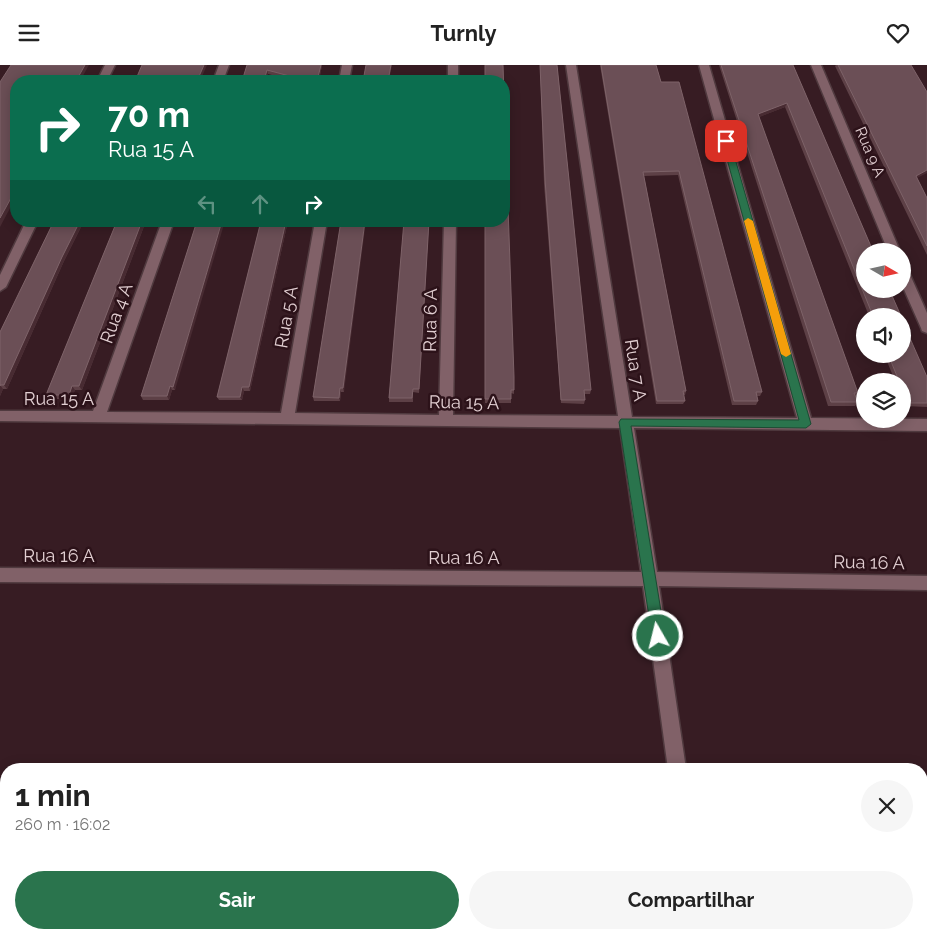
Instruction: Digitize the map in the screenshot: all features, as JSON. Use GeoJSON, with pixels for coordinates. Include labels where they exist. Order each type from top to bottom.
{"type":"FeatureCollection","features":[{"type":"Feature","properties":{"kind":"street","name":"Rua 7 A"},"geometry":{"type":"LineString","coordinates":[[571,65],[650,579],[676,763]]}},
{"type":"Feature","properties":{"kind":"street"},"geometry":{"type":"LineString","coordinates":[[704,65],[806,424]]}},
{"type":"Feature","properties":{"kind":"street","name":"Rua 9 A"},"geometry":{"type":"LineString","coordinates":[[816,65],[891,243]]}},
{"type":"Feature","properties":{"kind":"street"},"geometry":{"type":"LineString","coordinates":[[0,287],[29,227]]}},
{"type":"Feature","properties":{"kind":"street","name":"Rua 4 A"},"geometry":{"type":"LineString","coordinates":[[98,417],[166,227]]}},
{"type":"Feature","properties":{"kind":"street","name":"Rua 5 A"},"geometry":{"type":"LineString","coordinates":[[287,419],[319,227]]}},
{"type":"Feature","properties":{"kind":"street","name":"Rua 6 A"},"geometry":{"type":"LineString","coordinates":[[446,420],[450,227]]}},
{"type":"Feature","properties":{"kind":"street"},"geometry":{"type":"LineString","coordinates":[[911,291],[927,328]]}},
{"type":"Feature","properties":{"kind":"street","name":"Rua 15 A"},"geometry":{"type":"LineString","coordinates":[[0,416],[927,425]]}},
{"type":"Feature","properties":{"kind":"street","name":"Rua 16 A"},"geometry":{"type":"LineString","coordinates":[[0,575],[650,579],[927,583]]}},
{"type":"Feature","properties":{"kind":"building"},"geometry":{"type":"Polygon","coordinates":[[[11,65],[85,65],[79,75],[10,75],[10,200],[0,218],[0,82],[11,65]]]}},
{"type":"Feature","properties":{"kind":"building"},"geometry":{"type":"Polygon","coordinates":[[[142,65],[204,65],[200,75],[138,75],[142,65]]]}},
{"type":"Feature","properties":{"kind":"building"},"geometry":{"type":"Polygon","coordinates":[[[247,65],[321,65],[318,75],[286,75],[267,70],[266,75],[244,75],[247,65]]]}},
{"type":"Feature","properties":{"kind":"building"},"geometry":{"type":"Polygon","coordinates":[[[366,65],[391,65],[389,75],[364,75],[366,65]]]}},
{"type":"Feature","properties":{"kind":"building"},"geometry":{"type":"Polygon","coordinates":[[[485,65],[503,65],[504,75],[485,75],[485,65]]]}},
{"type":"Feature","properties":{"kind":"building"},"geometry":{"type":"Polygon","coordinates":[[[540,65],[557,65],[591,390],[584,390],[585,400],[561,400],[545,179],[540,65]]]}},
{"type":"Feature","properties":{"kind":"building"},"geometry":{"type":"Polygon","coordinates":[[[601,65],[656,65],[661,82],[679,82],[762,392],[756,392],[758,401],[734,401],[679,171],[643,172],[686,391],[683,391],[685,401],[657,401],[601,65]]]}},
{"type":"Feature","properties":{"kind":"building"},"geometry":{"type":"Polygon","coordinates":[[[721,65],[793,65],[870,243],[856,243],[856,274],[787,103],[758,114],[856,387],[856,393],[854,393],[856,402],[831,402],[721,65]]]}},
{"type":"Feature","properties":{"kind":"building"},"geometry":{"type":"Polygon","coordinates":[[[838,65],[911,65],[927,92],[927,170],[916,176],[927,198],[927,246],[838,65]]]}},
{"type":"Feature","properties":{"kind":"building"},"geometry":{"type":"Polygon","coordinates":[[[51,227],[77,227],[62,257],[4,385],[0,385],[0,332],[51,227]]]}},
{"type":"Feature","properties":{"kind":"building"},"geometry":{"type":"Polygon","coordinates":[[[115,227],[140,227],[79,386],[72,386],[69,395],[46,395],[115,227]]]}},
{"type":"Feature","properties":{"kind":"building"},"geometry":{"type":"Polygon","coordinates":[[[195,227],[220,227],[173,387],[170,386],[167,396],[141,396],[195,227]]]}},
{"type":"Feature","properties":{"kind":"building"},"geometry":{"type":"Polygon","coordinates":[[[260,227],[285,227],[249,387],[242,387],[240,397],[217,397],[260,227]]]}},
{"type":"Feature","properties":{"kind":"building"},"geometry":{"type":"Polygon","coordinates":[[[340,227],[364,227],[343,388],[340,388],[339,398],[313,397],[340,227]]]}},
{"type":"Feature","properties":{"kind":"building"},"geometry":{"type":"Polygon","coordinates":[[[403,227],[429,227],[419,389],[413,389],[412,398],[389,398],[403,227]]]}},
{"type":"Feature","properties":{"kind":"building"},"geometry":{"type":"Polygon","coordinates":[[[485,227],[509,227],[514,390],[511,390],[511,399],[485,399],[485,227]]]}},
{"type":"Feature","properties":{"kind":"building"},"geometry":{"type":"Polygon","coordinates":[[[866,298],[893,298],[897,308],[870,308],[866,298]]]}},
{"type":"Feature","properties":{"kind":"building"},"geometry":{"type":"Polygon","coordinates":[[[911,341],[927,377],[927,403],[911,403],[911,373],[896,373],[892,363],[911,363],[911,341]]]}},
{"type":"Feature","properties":{"kind":"slow traffic"},"geometry":{"type":"LineString","coordinates":[[748,221],[786,354]]}},
{"type":"Feature","properties":{"kind":"route"},"geometry":{"type":"LineString","coordinates":[[658,636],[625,422],[806,424],[726,141]]}}]}
